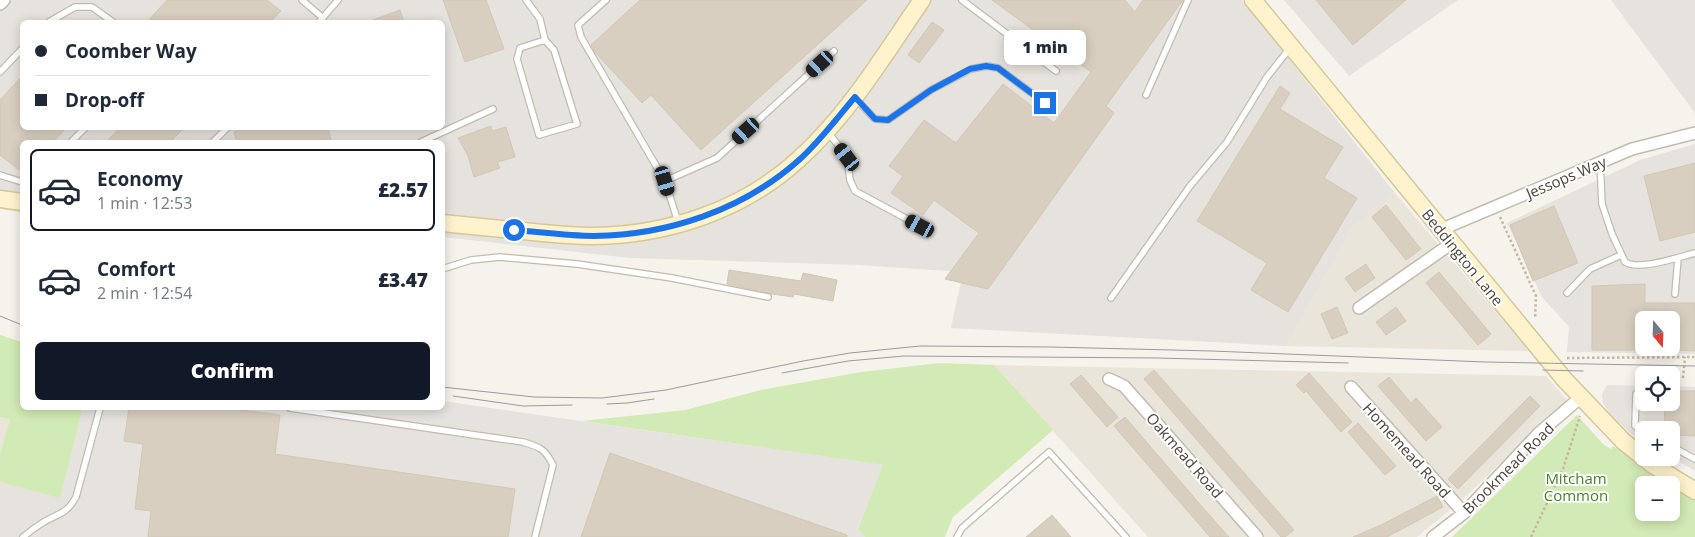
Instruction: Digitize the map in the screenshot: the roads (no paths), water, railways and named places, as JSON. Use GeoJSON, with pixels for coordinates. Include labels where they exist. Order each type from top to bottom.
{"type":"FeatureCollection","features":[{"type":"Feature","properties":{"kind":"main road"},"geometry":{"type":"LineString","coordinates":[[445,223],[593,236],[650,232],[711,214],[769,183],[799,160],[855,97],[922,0]]}},
{"type":"Feature","properties":{"kind":"main road","name":"Beddington Lane"},"geometry":{"type":"LineString","coordinates":[[1253,0],[1440,230],[1581,397],[1614,433],[1637,453],[1695,491]]}},
{"type":"Feature","properties":{"kind":"main road"},"geometry":{"type":"LineString","coordinates":[[0,199],[20,202]]}},
{"type":"Feature","properties":{"kind":"street"},"geometry":{"type":"LineString","coordinates":[[0,4],[4,0]]}},
{"type":"Feature","properties":{"kind":"street","name":"Jessops Way"},"geometry":{"type":"LineString","coordinates":[[1440,230],[1632,149],[1695,132]]}},
{"type":"Feature","properties":{"kind":"street"},"geometry":{"type":"LineString","coordinates":[[1359,308],[1452,244]]}},
{"type":"Feature","properties":{"kind":"street","name":"Oakmead Road"},"geometry":{"type":"LineString","coordinates":[[1109,379],[1124,386],[1256,537]]}},
{"type":"Feature","properties":{"kind":"street","name":"Homemead Road"},"geometry":{"type":"LineString","coordinates":[[1351,387],[1464,513]]}},
{"type":"Feature","properties":{"kind":"street","name":"Brookmead Road"},"geometry":{"type":"LineString","coordinates":[[1433,537],[1464,513],[1538,434],[1581,397]]}},
{"type":"Feature","properties":{"kind":"lane"},"geometry":{"type":"LineString","coordinates":[[302,0],[321,20],[338,0]]}},
{"type":"Feature","properties":{"kind":"lane"},"geometry":{"type":"LineString","coordinates":[[526,0],[540,19],[545,40],[554,50],[577,124],[539,135],[517,59],[520,48],[545,40]]}},
{"type":"Feature","properties":{"kind":"lane"},"geometry":{"type":"LineString","coordinates":[[606,0],[578,26],[581,37],[665,181],[679,224]]}},
{"type":"Feature","properties":{"kind":"lane"},"geometry":{"type":"LineString","coordinates":[[962,0],[1056,71]]}},
{"type":"Feature","properties":{"kind":"lane"},"geometry":{"type":"LineString","coordinates":[[1146,95],[1188,0]]}},
{"type":"Feature","properties":{"kind":"lane"},"geometry":{"type":"LineString","coordinates":[[52,20],[74,7],[92,7],[110,20]]}},
{"type":"Feature","properties":{"kind":"lane"},"geometry":{"type":"LineString","coordinates":[[1111,298],[1190,186],[1227,142],[1268,77],[1292,46]]}},
{"type":"Feature","properties":{"kind":"lane"},"geometry":{"type":"LineString","coordinates":[[0,72],[20,51]]}},
{"type":"Feature","properties":{"kind":"lane"},"geometry":{"type":"LineString","coordinates":[[665,181],[717,158],[834,51]]}},
{"type":"Feature","properties":{"kind":"lane"},"geometry":{"type":"LineString","coordinates":[[855,97],[875,119],[888,120],[931,90],[970,69],[986,66],[998,68],[1045,103]]}},
{"type":"Feature","properties":{"kind":"lane"},"geometry":{"type":"LineString","coordinates":[[425,140],[493,109]]}},
{"type":"Feature","properties":{"kind":"lane"},"geometry":{"type":"LineString","coordinates":[[73,140],[83,130]]}},
{"type":"Feature","properties":{"kind":"lane"},"geometry":{"type":"LineString","coordinates":[[215,140],[225,130]]}},
{"type":"Feature","properties":{"kind":"lane"},"geometry":{"type":"LineString","coordinates":[[827,130],[847,157],[850,180],[855,191],[920,226]]}},
{"type":"Feature","properties":{"kind":"lane"},"geometry":{"type":"LineString","coordinates":[[1600,162],[1602,204],[1625,262],[1634,265],[1647,264],[1695,253]]}},
{"type":"Feature","properties":{"kind":"lane"},"geometry":{"type":"LineString","coordinates":[[0,175],[20,181]]}},
{"type":"Feature","properties":{"kind":"lane"},"geometry":{"type":"LineString","coordinates":[[1567,293],[1590,269],[1621,255]]}},
{"type":"Feature","properties":{"kind":"lane"},"geometry":{"type":"LineString","coordinates":[[445,268],[471,260],[500,257],[577,264],[672,278],[768,297]]}},
{"type":"Feature","properties":{"kind":"lane"},"geometry":{"type":"LineString","coordinates":[[1675,294],[1678,258]]}},
{"type":"Feature","properties":{"kind":"lane"},"geometry":{"type":"LineString","coordinates":[[23,537],[72,505],[76,497],[99,410]]}},
{"type":"Feature","properties":{"kind":"lane"},"geometry":{"type":"LineString","coordinates":[[304,410],[523,442],[539,447],[548,455],[553,465],[536,537]]}},
{"type":"Feature","properties":{"kind":"lane"},"geometry":{"type":"LineString","coordinates":[[1680,451],[1695,459]]}},
{"type":"Feature","properties":{"kind":"lane"},"geometry":{"type":"LineString","coordinates":[[957,537],[962,528],[1049,452],[1126,537]]}},
{"type":"Feature","properties":{"kind":"tram line"},"geometry":{"type":"LineString","coordinates":[[0,316],[20,324]]}},
{"type":"Feature","properties":{"kind":"tram line"},"geometry":{"type":"LineString","coordinates":[[445,387],[534,397],[602,398],[666,390],[850,353],[920,346],[1212,351],[1485,362],[1695,366]]}},
{"type":"Feature","properties":{"kind":"tram line"},"geometry":{"type":"LineString","coordinates":[[782,373],[848,361],[904,356],[1157,358],[1348,363]]}},
{"type":"Feature","properties":{"kind":"tram line"},"geometry":{"type":"LineString","coordinates":[[1543,370],[1583,371]]}},
{"type":"Feature","properties":{"kind":"tram line"},"geometry":{"type":"LineString","coordinates":[[453,396],[523,406],[572,405]]}},
{"type":"Feature","properties":{"kind":"tram line"},"geometry":{"type":"LineString","coordinates":[[607,404],[654,399]]}},
{"type":"Feature","properties":{"kind":"park label","name":"Mitcham Common"},"geometry":{"type":"Point","coordinates":[1576,486]}}]}
